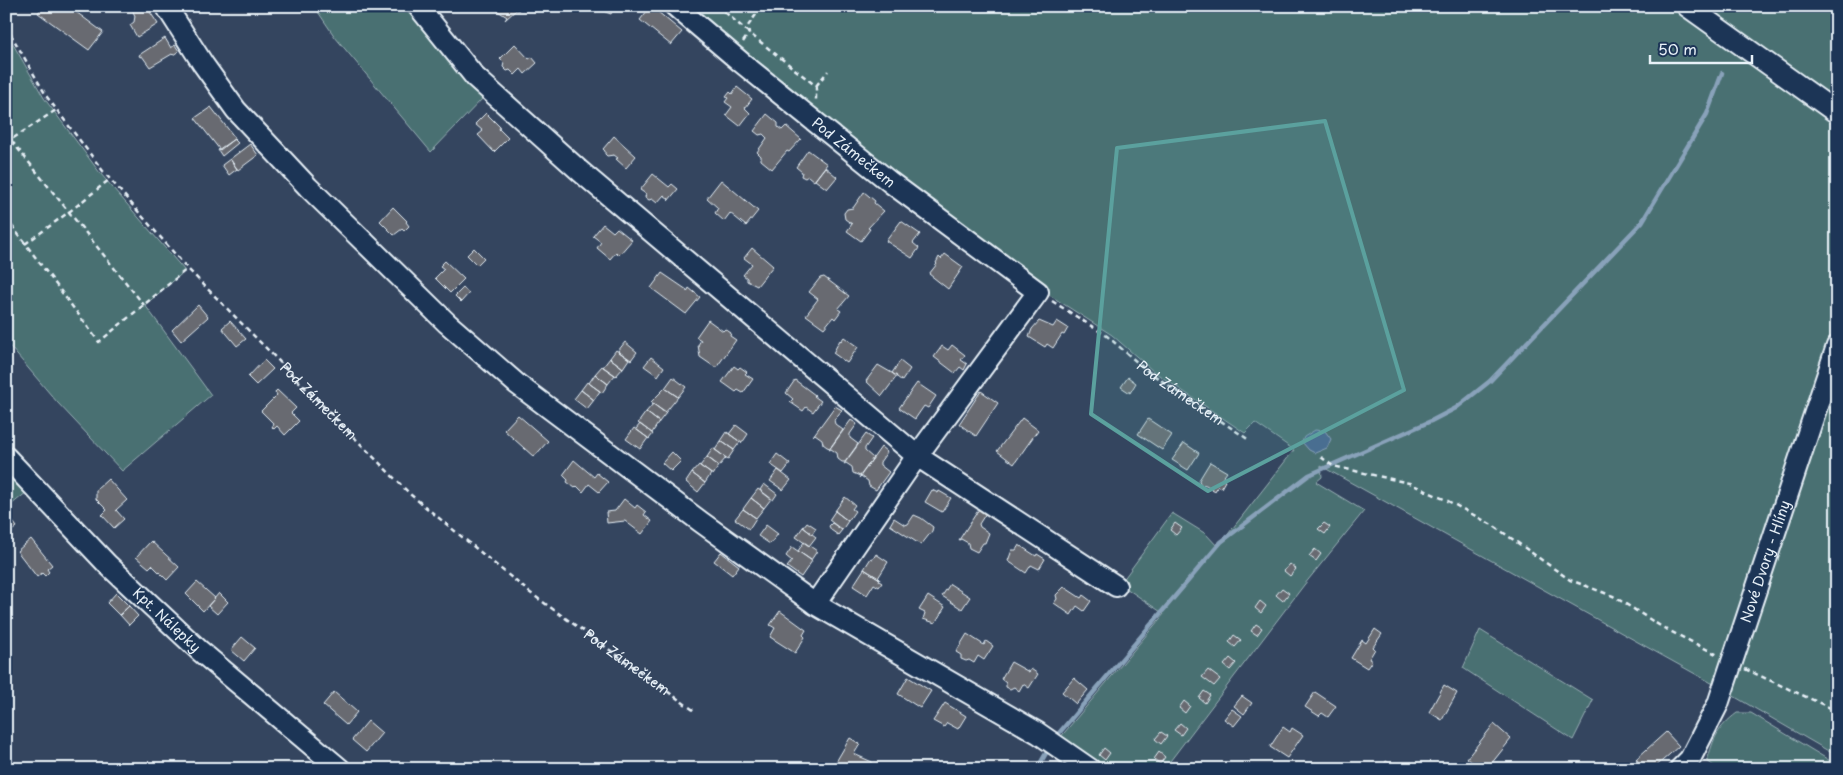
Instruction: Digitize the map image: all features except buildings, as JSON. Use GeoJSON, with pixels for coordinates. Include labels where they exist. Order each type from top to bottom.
{"type":"FeatureCollection","features":[{"type":"Feature","properties":{"kind":"street"},"geometry":{"type":"LineString","coordinates":[[166,6],[203,64],[236,110],[308,187],[447,323],[517,384],[582,434],[815,604],[1052,742],[1090,769]]}},
{"type":"Feature","properties":{"kind":"street"},"geometry":{"type":"LineString","coordinates":[[418,6],[482,84],[581,172],[917,456],[1116,586]]}},
{"type":"Feature","properties":{"kind":"street","name":"Pod Zámečkem"},"geometry":{"type":"LineString","coordinates":[[675,6],[734,57],[890,182],[1038,292]]}},
{"type":"Feature","properties":{"kind":"street"},"geometry":{"type":"LineString","coordinates":[[1687,6],[1837,113]]}},
{"type":"Feature","properties":{"kind":"street"},"geometry":{"type":"LineString","coordinates":[[815,604],[917,456],[1038,292]]}},
{"type":"Feature","properties":{"kind":"street","name":"Nové Dvory - Hlíny"},"geometry":{"type":"LineString","coordinates":[[1680,769],[1690,759],[1718,704],[1837,346]]}},
{"type":"Feature","properties":{"kind":"street","name":"Kpt. Nálepky"},"geometry":{"type":"LineString","coordinates":[[6,457],[114,571],[200,651],[340,769]]}},
{"type":"Feature","properties":{"kind":"path"},"geometry":{"type":"LineString","coordinates":[[718,6],[748,33],[816,86]]}},
{"type":"Feature","properties":{"kind":"path"},"geometry":{"type":"LineString","coordinates":[[734,57],[748,33],[748,26],[762,6]]}},
{"type":"Feature","properties":{"kind":"path","name":"Pod Zámečkem"},"geometry":{"type":"LineString","coordinates":[[7,27],[47,97],[110,179],[188,269],[411,495],[529,592],[696,712]]}},
{"type":"Feature","properties":{"kind":"path"},"geometry":{"type":"LineString","coordinates":[[816,123],[816,86],[828,71]]}},
{"type":"Feature","properties":{"kind":"path"},"geometry":{"type":"LineString","coordinates":[[6,143],[56,110]]}},
{"type":"Feature","properties":{"kind":"path"},"geometry":{"type":"LineString","coordinates":[[6,134],[144,305]]}},
{"type":"Feature","properties":{"kind":"path"},"geometry":{"type":"LineString","coordinates":[[24,244],[69,212],[110,179]]}},
{"type":"Feature","properties":{"kind":"path"},"geometry":{"type":"LineString","coordinates":[[6,218],[100,342],[188,269]]}},
{"type":"Feature","properties":{"kind":"path","name":"Pod Zámečkem"},"geometry":{"type":"LineString","coordinates":[[1038,292],[1107,336],[1146,370],[1249,440]]}},
{"type":"Feature","properties":{"kind":"path"},"geometry":{"type":"LineString","coordinates":[[1321,457],[1333,466],[1409,483],[1448,500],[1494,526],[1570,580],[1613,596],[1662,627],[1732,663],[1837,711]]}},
{"type":"Feature","properties":{"kind":"highlighted area"},"geometry":{"type":"Polygon","coordinates":[[[1325,121],[1404,390],[1208,491],[1091,414],[1117,148],[1325,121]]]}},
{"type":"Feature","properties":{"kind":"green space"},"geometry":{"type":"Polygon","coordinates":[[[314,6],[406,6],[462,73],[485,96],[431,152],[335,37],[314,6]]]}},
{"type":"Feature","properties":{"kind":"green space"},"geometry":{"type":"Polygon","coordinates":[[[686,6],[1837,6],[1837,326],[1717,686],[1321,466],[1322,477],[1316,482],[1364,511],[1304,585],[1164,769],[1109,769],[1059,739],[1164,614],[1120,584],[1172,513],[1206,534],[1218,547],[1294,450],[1255,423],[1245,433],[1153,371],[1112,335],[1043,291],[686,6]]]}},
{"type":"Feature","properties":{"kind":"green space"},"geometry":{"type":"Polygon","coordinates":[[[6,32],[44,98],[100,173],[185,271],[145,305],[211,395],[122,471],[57,402],[6,342],[6,32]]]}},
{"type":"Feature","properties":{"kind":"green space"},"geometry":{"type":"Polygon","coordinates":[[[1837,361],[1837,756],[1730,694],[1837,361]]]}},
{"type":"Feature","properties":{"kind":"green space"},"geometry":{"type":"Polygon","coordinates":[[[6,464],[27,492],[6,509],[6,464]]]}},
{"type":"Feature","properties":{"kind":"green space"},"geometry":{"type":"Polygon","coordinates":[[[1480,630],[1593,700],[1573,740],[1463,668],[1480,630]]]}},
{"type":"Feature","properties":{"kind":"green space"},"geometry":{"type":"Polygon","coordinates":[[[1737,713],[1751,713],[1837,765],[1837,769],[1718,769],[1707,761],[1712,746],[1717,734],[1730,718],[1737,713]]]}},
{"type":"Feature","properties":{"kind":"water"},"geometry":{"type":"Polygon","coordinates":[[[1315,430],[1325,431],[1331,439],[1327,448],[1315,453],[1309,450],[1302,442],[1304,437],[1315,430]]]}},
{"type":"Feature","properties":{"kind":"waterway"},"geometry":{"type":"LineString","coordinates":[[1054,739],[1221,542],[1309,475],[1431,421],[1456,408],[1490,381],[1642,222],[1707,114],[1722,73]]}},
{"type":"Feature","properties":{"kind":"waterway"},"geometry":{"type":"LineString","coordinates":[[1037,769],[1049,748]]}}]}
